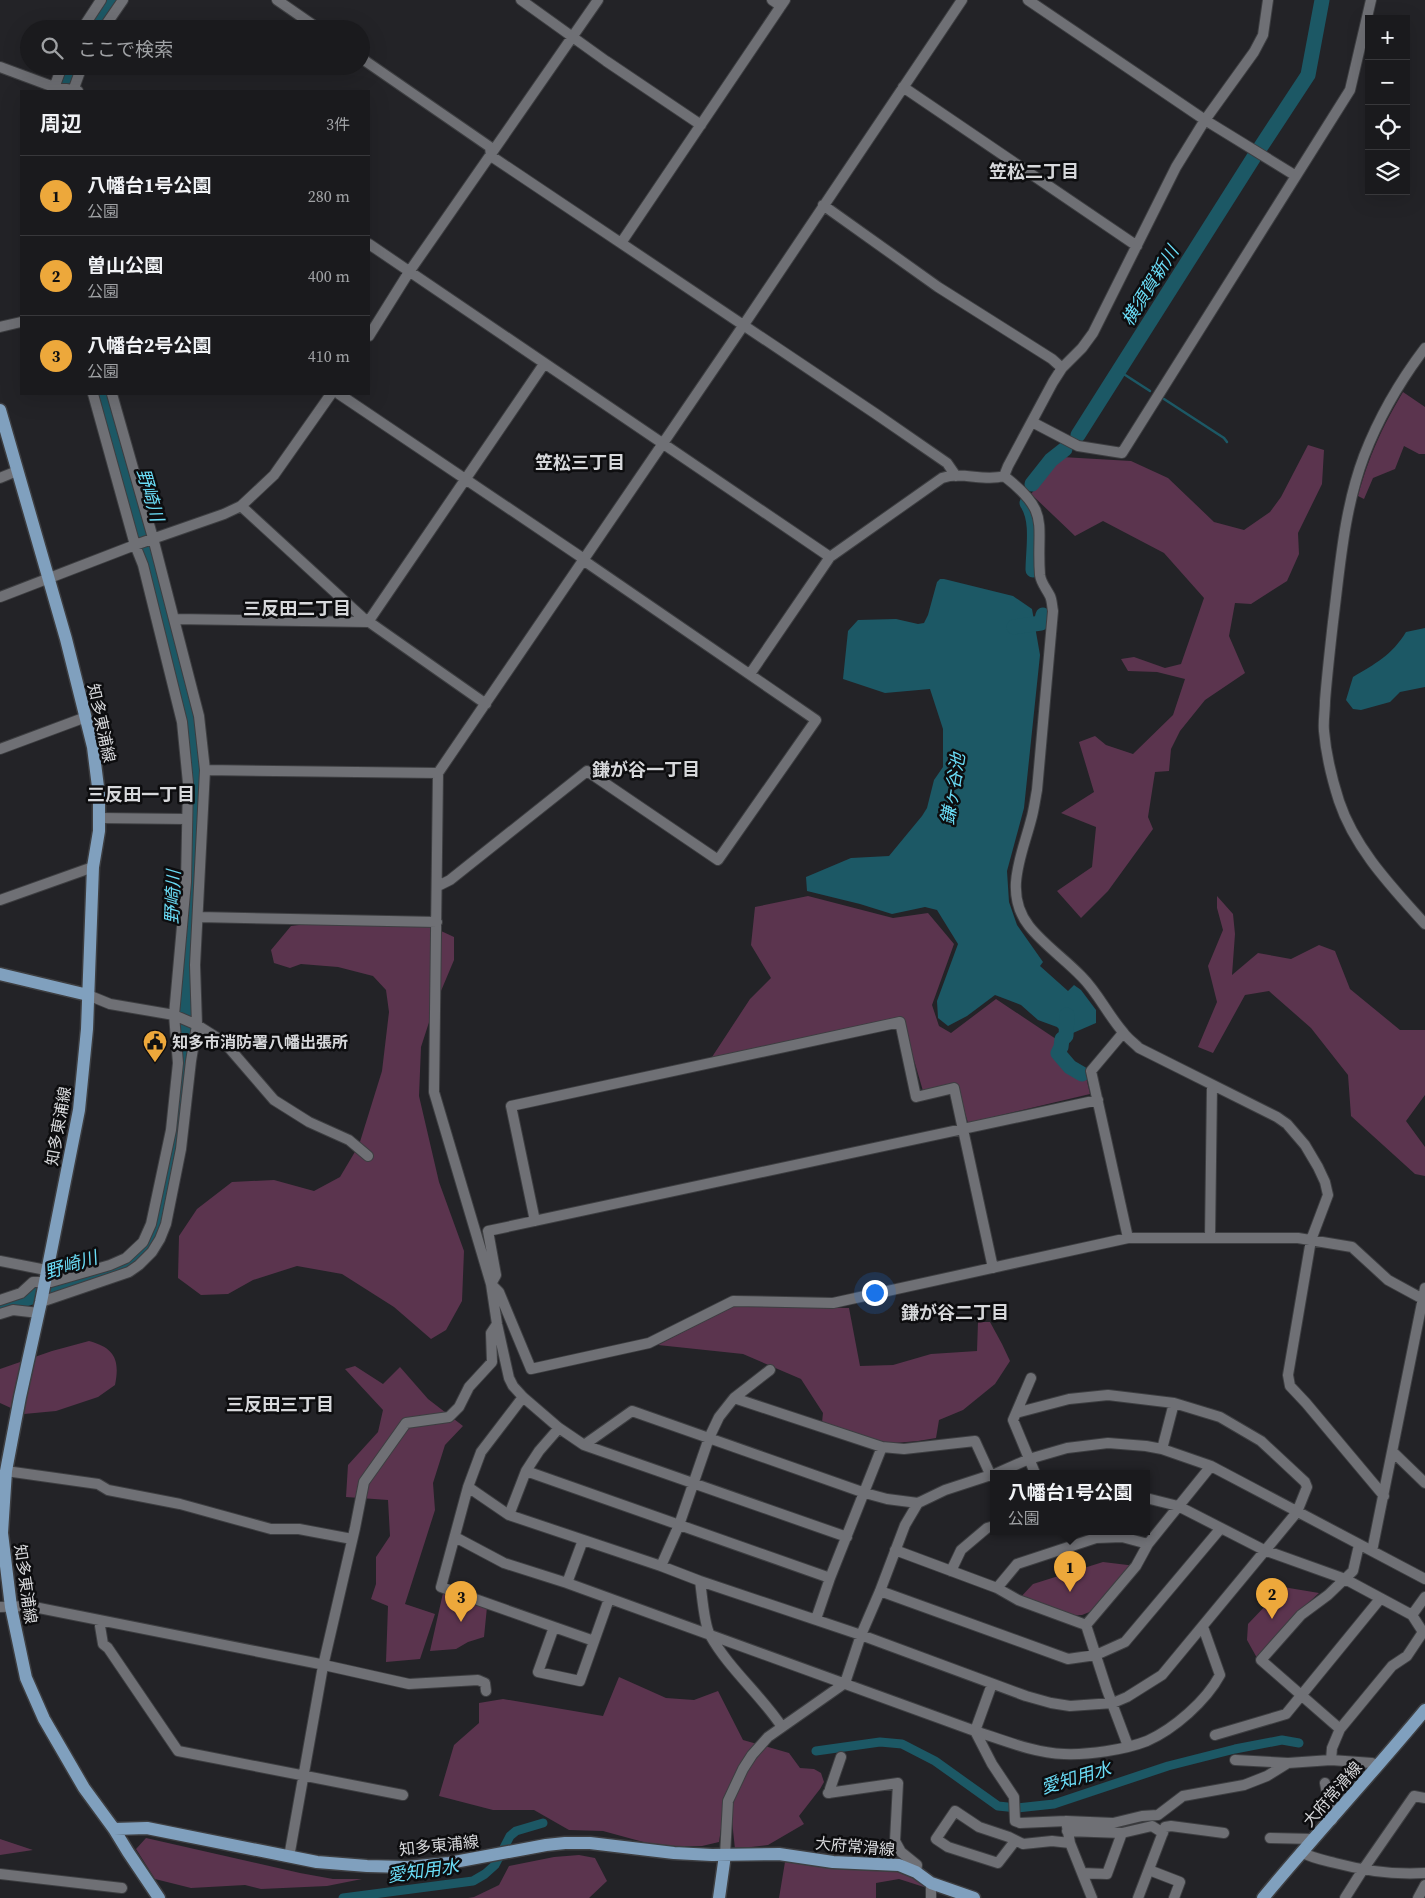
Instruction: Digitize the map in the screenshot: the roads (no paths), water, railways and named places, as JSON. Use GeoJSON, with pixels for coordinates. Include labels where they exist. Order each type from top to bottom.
{"type":"FeatureCollection","features":[{"type":"Feature","properties":{"kind":"main road","name":"知多東浦線"},"geometry":{"type":"LineString","coordinates":[[0,410],[49,578],[86,718],[96,769],[99,818],[94,867],[87,1029],[79,1110],[6,1471],[2,1532],[6,1607],[26,1678],[44,1718],[84,1788],[114,1829],[159,1898]]}},
{"type":"Feature","properties":{"kind":"main road"},"geometry":{"type":"LineString","coordinates":[[0,974],[88,995]]}},
{"type":"Feature","properties":{"kind":"main road","name":"大府常滑線"},"geometry":{"type":"LineString","coordinates":[[1263,1898],[1425,1710]]}},
{"type":"Feature","properties":{"kind":"main road","name":"知多東浦線"},"geometry":{"type":"LineString","coordinates":[[114,1829],[147,1828],[289,1857],[338,1864],[407,1867],[449,1863],[546,1845],[590,1843],[674,1853],[725,1855]]}},
{"type":"Feature","properties":{"kind":"main road","name":"大府常滑線"},"geometry":{"type":"LineString","coordinates":[[725,1855],[779,1854],[833,1862],[899,1865],[916,1872],[931,1884],[974,1898]]}},
{"type":"Feature","properties":{"kind":"main road"},"geometry":{"type":"LineString","coordinates":[[719,1898],[725,1855]]}},
{"type":"Feature","properties":{"kind":"street"},"geometry":{"type":"LineString","coordinates":[[88,20],[102,0]]}},
{"type":"Feature","properties":{"kind":"street"},"geometry":{"type":"LineString","coordinates":[[109,20],[123,0]]}},
{"type":"Feature","properties":{"kind":"street"},"geometry":{"type":"LineString","coordinates":[[277,0],[306,20]]}},
{"type":"Feature","properties":{"kind":"street"},"geometry":{"type":"LineString","coordinates":[[521,0],[701,125]]}},
{"type":"Feature","properties":{"kind":"street"},"geometry":{"type":"LineString","coordinates":[[370,334],[409,272],[598,0]]}},
{"type":"Feature","properties":{"kind":"street"},"geometry":{"type":"LineString","coordinates":[[620,244],[783,3],[772,0]]}},
{"type":"Feature","properties":{"kind":"street"},"geometry":{"type":"LineString","coordinates":[[846,1537],[584,1445],[559,1428],[513,1386],[509,1378],[490,1284],[434,1092],[438,773],[584,560],[661,443],[743,326],[822,205],[962,0]]}},
{"type":"Feature","properties":{"kind":"street"},"geometry":{"type":"LineString","coordinates":[[1028,0],[1205,120],[1296,176]]}},
{"type":"Feature","properties":{"kind":"street"},"geometry":{"type":"LineString","coordinates":[[1004,476],[1062,368],[1082,348],[1093,333],[1176,167],[1205,120],[1254,52],[1263,35],[1268,0]]}},
{"type":"Feature","properties":{"kind":"street"},"geometry":{"type":"LineString","coordinates":[[1032,422],[1078,446],[1122,453],[1350,90],[1371,0]]}},
{"type":"Feature","properties":{"kind":"street"},"geometry":{"type":"LineString","coordinates":[[370,64],[490,147],[491,156],[876,414],[947,463],[956,476]]}},
{"type":"Feature","properties":{"kind":"street"},"geometry":{"type":"LineString","coordinates":[[0,67],[54,89],[59,75]]}},
{"type":"Feature","properties":{"kind":"street"},"geometry":{"type":"LineString","coordinates":[[74,90],[79,75]]}},
{"type":"Feature","properties":{"kind":"street"},"geometry":{"type":"LineString","coordinates":[[903,87],[1137,246]]}},
{"type":"Feature","properties":{"kind":"street"},"geometry":{"type":"LineString","coordinates":[[822,205],[938,286],[1062,368]]}},
{"type":"Feature","properties":{"kind":"street"},"geometry":{"type":"LineString","coordinates":[[370,245],[830,557]]}},
{"type":"Feature","properties":{"kind":"street"},"geometry":{"type":"LineString","coordinates":[[0,327],[20,322]]}},
{"type":"Feature","properties":{"kind":"street"},"geometry":{"type":"LineString","coordinates":[[1425,348],[1401,380],[1378,423],[1364,457],[1354,489],[1343,543],[1328,664],[1324,730],[1329,765],[1339,801],[1358,842],[1383,876],[1425,924]]}},
{"type":"Feature","properties":{"kind":"street"},"geometry":{"type":"LineString","coordinates":[[368,622],[544,364]]}},
{"type":"Feature","properties":{"kind":"street"},"geometry":{"type":"LineString","coordinates":[[0,1314],[13,1310],[42,1293],[126,1258],[143,1242],[151,1224],[172,1130],[178,1064],[177,1016],[186,882],[188,783],[182,722],[143,565],[94,395]]}},
{"type":"Feature","properties":{"kind":"street"},"geometry":{"type":"LineString","coordinates":[[42,1293],[129,1272],[146,1258],[160,1240],[166,1224],[187,1111],[194,1024],[195,965],[205,770],[199,716],[112,395]]}},
{"type":"Feature","properties":{"kind":"street"},"geometry":{"type":"LineString","coordinates":[[0,597],[241,506],[274,475],[330,395]]}},
{"type":"Feature","properties":{"kind":"street"},"geometry":{"type":"LineString","coordinates":[[340,395],[816,720],[718,860],[588,771],[450,880],[438,886]]}},
{"type":"Feature","properties":{"kind":"street"},"geometry":{"type":"LineString","coordinates":[[0,478],[17,472]]}},
{"type":"Feature","properties":{"kind":"street"},"geometry":{"type":"LineString","coordinates":[[750,674],[830,557],[942,478],[956,476],[994,479],[1004,476]]}},
{"type":"Feature","properties":{"kind":"street"},"geometry":{"type":"LineString","coordinates":[[1004,476],[1028,496],[1034,504],[1038,515],[1041,577],[1050,597],[1053,611],[1040,772],[1031,820],[1018,859],[1015,876],[1018,901],[1027,924],[1084,978],[1123,1033],[1139,1048],[1277,1117],[1287,1124],[1305,1145],[1325,1182],[1328,1195],[1311,1240],[1288,1375],[1290,1386],[1384,1496]]}},
{"type":"Feature","properties":{"kind":"street"},"geometry":{"type":"LineString","coordinates":[[241,506],[368,622],[486,704]]}},
{"type":"Feature","properties":{"kind":"street"},"geometry":{"type":"LineString","coordinates":[[174,619],[368,622]]}},
{"type":"Feature","properties":{"kind":"street"},"geometry":{"type":"LineString","coordinates":[[0,749],[86,718]]}},
{"type":"Feature","properties":{"kind":"street"},"geometry":{"type":"LineString","coordinates":[[205,770],[438,773]]}},
{"type":"Feature","properties":{"kind":"street"},"geometry":{"type":"LineString","coordinates":[[99,818],[186,819]]}},
{"type":"Feature","properties":{"kind":"street"},"geometry":{"type":"LineString","coordinates":[[0,900],[94,867]]}},
{"type":"Feature","properties":{"kind":"street"},"geometry":{"type":"LineString","coordinates":[[198,917],[437,922]]}},
{"type":"Feature","properties":{"kind":"street"},"geometry":{"type":"LineString","coordinates":[[88,995],[110,1004],[177,1016],[194,1024],[224,1042],[274,1100],[309,1122],[349,1140],[368,1156]]}},
{"type":"Feature","properties":{"kind":"street"},"geometry":{"type":"LineString","coordinates":[[535,1221],[511,1106],[900,1022],[916,1097],[954,1088],[993,1268]]}},
{"type":"Feature","properties":{"kind":"street"},"geometry":{"type":"LineString","coordinates":[[1123,1033],[1091,1071],[1128,1238]]}},
{"type":"Feature","properties":{"kind":"street"},"geometry":{"type":"LineString","coordinates":[[1210,1238],[1212,1086]]}},
{"type":"Feature","properties":{"kind":"street"},"geometry":{"type":"LineString","coordinates":[[490,1284],[496,1275],[488,1231],[1098,1100]]}},
{"type":"Feature","properties":{"kind":"street"},"geometry":{"type":"LineString","coordinates":[[490,1284],[499,1292],[531,1369],[649,1342],[733,1300],[833,1303],[1128,1238],[1311,1240],[1352,1247],[1388,1280],[1424,1293],[1422,1326],[1372,1551]]}},
{"type":"Feature","properties":{"kind":"street"},"geometry":{"type":"LineString","coordinates":[[0,1260],[42,1293]]}},
{"type":"Feature","properties":{"kind":"street"},"geometry":{"type":"LineString","coordinates":[[0,1300],[20,1293],[33,1282],[42,1293]]}},
{"type":"Feature","properties":{"kind":"street"},"geometry":{"type":"LineString","coordinates":[[289,1857],[323,1666],[364,1482],[406,1423],[449,1417],[459,1407],[469,1387],[492,1362],[491,1333],[497,1324]]}},
{"type":"Feature","properties":{"kind":"street"},"geometry":{"type":"LineString","coordinates":[[661,1566],[679,1525],[718,1417],[734,1398],[770,1370]]}},
{"type":"Feature","properties":{"kind":"street"},"geometry":{"type":"LineString","coordinates":[[1030,1378],[1013,1420],[1033,1470]]}},
{"type":"Feature","properties":{"kind":"street"},"geometry":{"type":"LineString","coordinates":[[468,1487],[509,1515],[861,1635],[1042,1701],[1070,1706],[1113,1702],[1127,1697],[1162,1675],[1203,1627],[1264,1550],[1297,1512],[1307,1487],[1306,1482],[1261,1442],[1220,1417],[1174,1403],[1108,1395],[1069,1399],[1016,1413]]}},
{"type":"Feature","properties":{"kind":"street"},"geometry":{"type":"LineString","coordinates":[[523,1397],[481,1452],[468,1487],[441,1587],[594,1641]]}},
{"type":"Feature","properties":{"kind":"street"},"geometry":{"type":"LineString","coordinates":[[734,1398],[882,1447],[904,1449],[975,1441],[992,1470]]}},
{"type":"Feature","properties":{"kind":"street"},"geometry":{"type":"LineString","coordinates":[[1162,1449],[1174,1403]]}},
{"type":"Feature","properties":{"kind":"street"},"geometry":{"type":"LineString","coordinates":[[584,1445],[632,1411],[865,1493],[918,1504]]}},
{"type":"Feature","properties":{"kind":"street"},"geometry":{"type":"LineString","coordinates":[[509,1515],[526,1471],[539,1451],[559,1428]]}},
{"type":"Feature","properties":{"kind":"street"},"geometry":{"type":"LineString","coordinates":[[1003,1470],[1029,1459],[1066,1448],[1108,1444],[1146,1446],[1162,1449],[1211,1466],[1425,1579]]}},
{"type":"Feature","properties":{"kind":"street"},"geometry":{"type":"LineString","coordinates":[[816,1620],[830,1578],[882,1447]]}},
{"type":"Feature","properties":{"kind":"street"},"geometry":{"type":"LineString","coordinates":[[1393,1452],[1425,1484]]}},
{"type":"Feature","properties":{"kind":"street"},"geometry":{"type":"LineString","coordinates":[[1086,1625],[1136,1566],[1148,1544],[1211,1466]]}},
{"type":"Feature","properties":{"kind":"street"},"geometry":{"type":"LineString","coordinates":[[6,1471],[98,1484],[108,1490],[180,1504],[271,1529],[299,1529],[352,1539]]}},
{"type":"Feature","properties":{"kind":"street"},"geometry":{"type":"LineString","coordinates":[[526,1471],[830,1578]]}},
{"type":"Feature","properties":{"kind":"street"},"geometry":{"type":"LineString","coordinates":[[725,1855],[728,1801],[735,1783],[752,1755],[768,1737],[845,1683],[861,1635],[905,1525],[918,1504],[945,1490],[990,1475]]}},
{"type":"Feature","properties":{"kind":"street"},"geometry":{"type":"LineString","coordinates":[[1150,1499],[1178,1506],[1264,1550],[1345,1579],[1412,1615],[1423,1632],[1407,1656],[1392,1666],[1340,1729],[1332,1748],[1331,1760]]}},
{"type":"Feature","properties":{"kind":"street"},"geometry":{"type":"LineString","coordinates":[[951,1570],[961,1550],[990,1527]]}},
{"type":"Feature","properties":{"kind":"street"},"geometry":{"type":"LineString","coordinates":[[880,1591],[1068,1659],[1096,1656],[1125,1642],[1221,1528]]}},
{"type":"Feature","properties":{"kind":"street"},"geometry":{"type":"LineString","coordinates":[[455,1537],[504,1563],[567,1583],[975,1731],[1039,1751],[1063,1754],[1091,1753],[1147,1741],[1186,1716],[1215,1684],[1220,1675],[1203,1627]]}},
{"type":"Feature","properties":{"kind":"street"},"geometry":{"type":"LineString","coordinates":[[998,1588],[1018,1564],[1096,1538],[1122,1537],[1148,1544]]}},
{"type":"Feature","properties":{"kind":"street"},"geometry":{"type":"LineString","coordinates":[[567,1583],[584,1540]]}},
{"type":"Feature","properties":{"kind":"street"},"geometry":{"type":"LineString","coordinates":[[1340,1729],[1261,1660],[1301,1615],[1353,1571],[1360,1544]]}},
{"type":"Feature","properties":{"kind":"street"},"geometry":{"type":"LineString","coordinates":[[895,1550],[998,1588],[1018,1600],[1086,1625]]}},
{"type":"Feature","properties":{"kind":"street"},"geometry":{"type":"LineString","coordinates":[[700,1581],[709,1634],[746,1684],[770,1708],[782,1727]]}},
{"type":"Feature","properties":{"kind":"street"},"geometry":{"type":"LineString","coordinates":[[1412,1615],[1425,1597]]}},
{"type":"Feature","properties":{"kind":"street"},"geometry":{"type":"LineString","coordinates":[[554,1627],[538,1672],[580,1681],[609,1599]]}},
{"type":"Feature","properties":{"kind":"street"},"geometry":{"type":"LineString","coordinates":[[1215,1735],[1286,1714],[1380,1599]]}},
{"type":"Feature","properties":{"kind":"street"},"geometry":{"type":"LineString","coordinates":[[6,1607],[29,1606],[409,1684],[478,1680],[485,1683],[486,1691]]}},
{"type":"Feature","properties":{"kind":"street"},"geometry":{"type":"LineString","coordinates":[[99,1620],[103,1644],[108,1648],[178,1751],[403,1795]]}},
{"type":"Feature","properties":{"kind":"street"},"geometry":{"type":"LineString","coordinates":[[1086,1625],[1128,1746]]}},
{"type":"Feature","properties":{"kind":"street"},"geometry":{"type":"LineString","coordinates":[[992,1684],[975,1731],[992,1764],[1014,1798],[1014,1814],[1017,1823],[1066,1826],[1122,1833],[1152,1826],[1163,1833]]}},
{"type":"Feature","properties":{"kind":"street"},"geometry":{"type":"LineString","coordinates":[[841,1757],[829,1793],[898,1784],[895,1841],[901,1852],[917,1865],[916,1872]]}},
{"type":"Feature","properties":{"kind":"street"},"geometry":{"type":"LineString","coordinates":[[1235,1760],[1288,1762],[1331,1760],[1372,1763],[1378,1766]]}},
{"type":"Feature","properties":{"kind":"street"},"geometry":{"type":"LineString","coordinates":[[1066,1826],[1113,1822],[1158,1814],[1183,1796],[1244,1785],[1267,1776],[1288,1762]]}},
{"type":"Feature","properties":{"kind":"street"},"geometry":{"type":"LineString","coordinates":[[1325,1783],[1332,1820]]}},
{"type":"Feature","properties":{"kind":"street"},"geometry":{"type":"LineString","coordinates":[[1345,1898],[1362,1870],[1414,1796],[1425,1798]]}},
{"type":"Feature","properties":{"kind":"street"},"geometry":{"type":"LineString","coordinates":[[1015,1841],[998,1864],[948,1847],[936,1839],[955,1811],[979,1827],[1024,1844],[1052,1841],[1070,1843]]}},
{"type":"Feature","properties":{"kind":"street"},"geometry":{"type":"LineString","coordinates":[[1066,1826],[1070,1843],[1092,1897],[1103,1898]]}},
{"type":"Feature","properties":{"kind":"street"},"geometry":{"type":"LineString","coordinates":[[1138,1898],[1165,1827],[1171,1826],[1224,1833]]}},
{"type":"Feature","properties":{"kind":"street"},"geometry":{"type":"LineString","coordinates":[[1082,1873],[1107,1874],[1122,1833]]}},
{"type":"Feature","properties":{"kind":"street"},"geometry":{"type":"LineString","coordinates":[[1270,1838],[1314,1839]]}},
{"type":"Feature","properties":{"kind":"street"},"geometry":{"type":"LineString","coordinates":[[1301,1852],[1309,1856],[1362,1870],[1402,1875],[1425,1873]]}},
{"type":"Feature","properties":{"kind":"street"},"geometry":{"type":"LineString","coordinates":[[1149,1870],[1180,1882],[1174,1898]]}},
{"type":"Feature","properties":{"kind":"street"},"geometry":{"type":"LineString","coordinates":[[0,1874],[122,1888]]}},
{"type":"Feature","properties":{"kind":"street"},"geometry":{"type":"LineString","coordinates":[[931,1884],[931,1898]]}},
{"type":"Feature","properties":{"kind":"street"},"geometry":{"type":"LineString","coordinates":[[1418,1898],[1425,1885]]}},
{"type":"Feature","properties":{"kind":"water"},"geometry":{"type":"Polygon","coordinates":[[[940,579],[1013,596],[1032,609],[1040,655],[1024,808],[1007,871],[1009,902],[1017,925],[1043,962],[1040,966],[1068,991],[1074,985],[1081,990],[1096,1010],[1096,1023],[1066,1036],[1057,1027],[1038,1020],[1021,1005],[995,995],[967,1016],[948,1026],[938,1018],[937,1001],[958,944],[937,910],[925,907],[892,914],[807,891],[806,877],[851,858],[889,856],[927,808],[934,780],[943,767],[943,729],[930,689],[885,693],[843,679],[848,631],[858,620],[896,619],[918,624],[924,623],[937,582],[940,579]]]}},
{"type":"Feature","properties":{"kind":"water"},"geometry":{"type":"Polygon","coordinates":[[[1425,628],[1425,687],[1400,692],[1390,702],[1361,710],[1353,709],[1346,700],[1353,677],[1389,653],[1406,632],[1425,628]]]}},
{"type":"Feature","properties":{"kind":"waterway","name":"野崎川"},"geometry":{"type":"LineString","coordinates":[[102,20],[115,0]]}},
{"type":"Feature","properties":{"kind":"waterway","name":"横須賀新川"},"geometry":{"type":"LineString","coordinates":[[1260,148],[1308,75],[1322,0]]}},
{"type":"Feature","properties":{"kind":"waterway","name":"野崎川"},"geometry":{"type":"LineString","coordinates":[[65,90],[71,75]]}},
{"type":"Feature","properties":{"kind":"waterway","name":"横須賀新川"},"geometry":{"type":"LineString","coordinates":[[1078,435],[1254,157]]}},
{"type":"Feature","properties":{"kind":"waterway"},"geometry":{"type":"LineString","coordinates":[[1119,371],[1150,391]]}},
{"type":"Feature","properties":{"kind":"waterway","name":"野崎川"},"geometry":{"type":"LineString","coordinates":[[0,1307],[119,1269],[142,1253],[158,1229],[181,1109],[193,897],[194,747],[165,616],[102,395]]}},
{"type":"Feature","properties":{"kind":"waterway"},"geometry":{"type":"LineString","coordinates":[[1164,399],[1224,438],[1227,442]]}},
{"type":"Feature","properties":{"kind":"waterway","name":"横須賀新川"},"geometry":{"type":"LineString","coordinates":[[1032,484],[1051,460],[1065,449]]}},
{"type":"Feature","properties":{"kind":"waterway","name":"横須賀新川"},"geometry":{"type":"LineString","coordinates":[[1027,503],[1031,510],[1034,527],[1033,570]]}},
{"type":"Feature","properties":{"kind":"waterway","name":"鎌ヶ谷池"},"geometry":{"type":"LineString","coordinates":[[1014,627],[1041,623],[1043,615]]}},
{"type":"Feature","properties":{"kind":"waterway","name":"鎌ヶ谷池"},"geometry":{"type":"LineString","coordinates":[[1067,1015],[1066,1036],[1062,1039],[1058,1053],[1070,1067],[1082,1074]]}},
{"type":"Feature","properties":{"kind":"waterway","name":"愛知用水"},"geometry":{"type":"LineString","coordinates":[[816,1751],[880,1742],[902,1744],[935,1761],[998,1806],[1017,1808],[1054,1804],[1168,1766],[1235,1749],[1282,1740],[1299,1743]]}},
{"type":"Feature","properties":{"kind":"waterway","name":"愛知用水"},"geometry":{"type":"LineString","coordinates":[[343,1898],[473,1881],[495,1865],[510,1836],[516,1831],[543,1823]]}},
{"type":"Feature","properties":{"kind":"place","name":"知多市消防署八幡出張所"},"geometry":{"type":"Point","coordinates":[155,1063]}},
{"type":"Feature","properties":{"kind":"place","name":"八幡台1号公園"},"geometry":{"type":"Point","coordinates":[1070,1592]}},
{"type":"Feature","properties":{"kind":"place","name":"曽山公園"},"geometry":{"type":"Point","coordinates":[1272,1619]}},
{"type":"Feature","properties":{"kind":"place","name":"八幡台2号公園"},"geometry":{"type":"Point","coordinates":[461,1622]}},
{"type":"Feature","properties":{"kind":"district","name":"笠松二丁目"},"geometry":{"type":"Point","coordinates":[1034,172]}},
{"type":"Feature","properties":{"kind":"district","name":"笠松三丁目"},"geometry":{"type":"Point","coordinates":[580,463]}},
{"type":"Feature","properties":{"kind":"district","name":"三反田二丁目"},"geometry":{"type":"Point","coordinates":[297,609]}},
{"type":"Feature","properties":{"kind":"district","name":"鎌が谷一丁目"},"geometry":{"type":"Point","coordinates":[646,770]}},
{"type":"Feature","properties":{"kind":"district","name":"三反田一丁目"},"geometry":{"type":"Point","coordinates":[141,795]}},
{"type":"Feature","properties":{"kind":"district","name":"鎌が谷二丁目"},"geometry":{"type":"Point","coordinates":[955,1313]}},
{"type":"Feature","properties":{"kind":"district","name":"三反田三丁目"},"geometry":{"type":"Point","coordinates":[280,1405]}}]}
